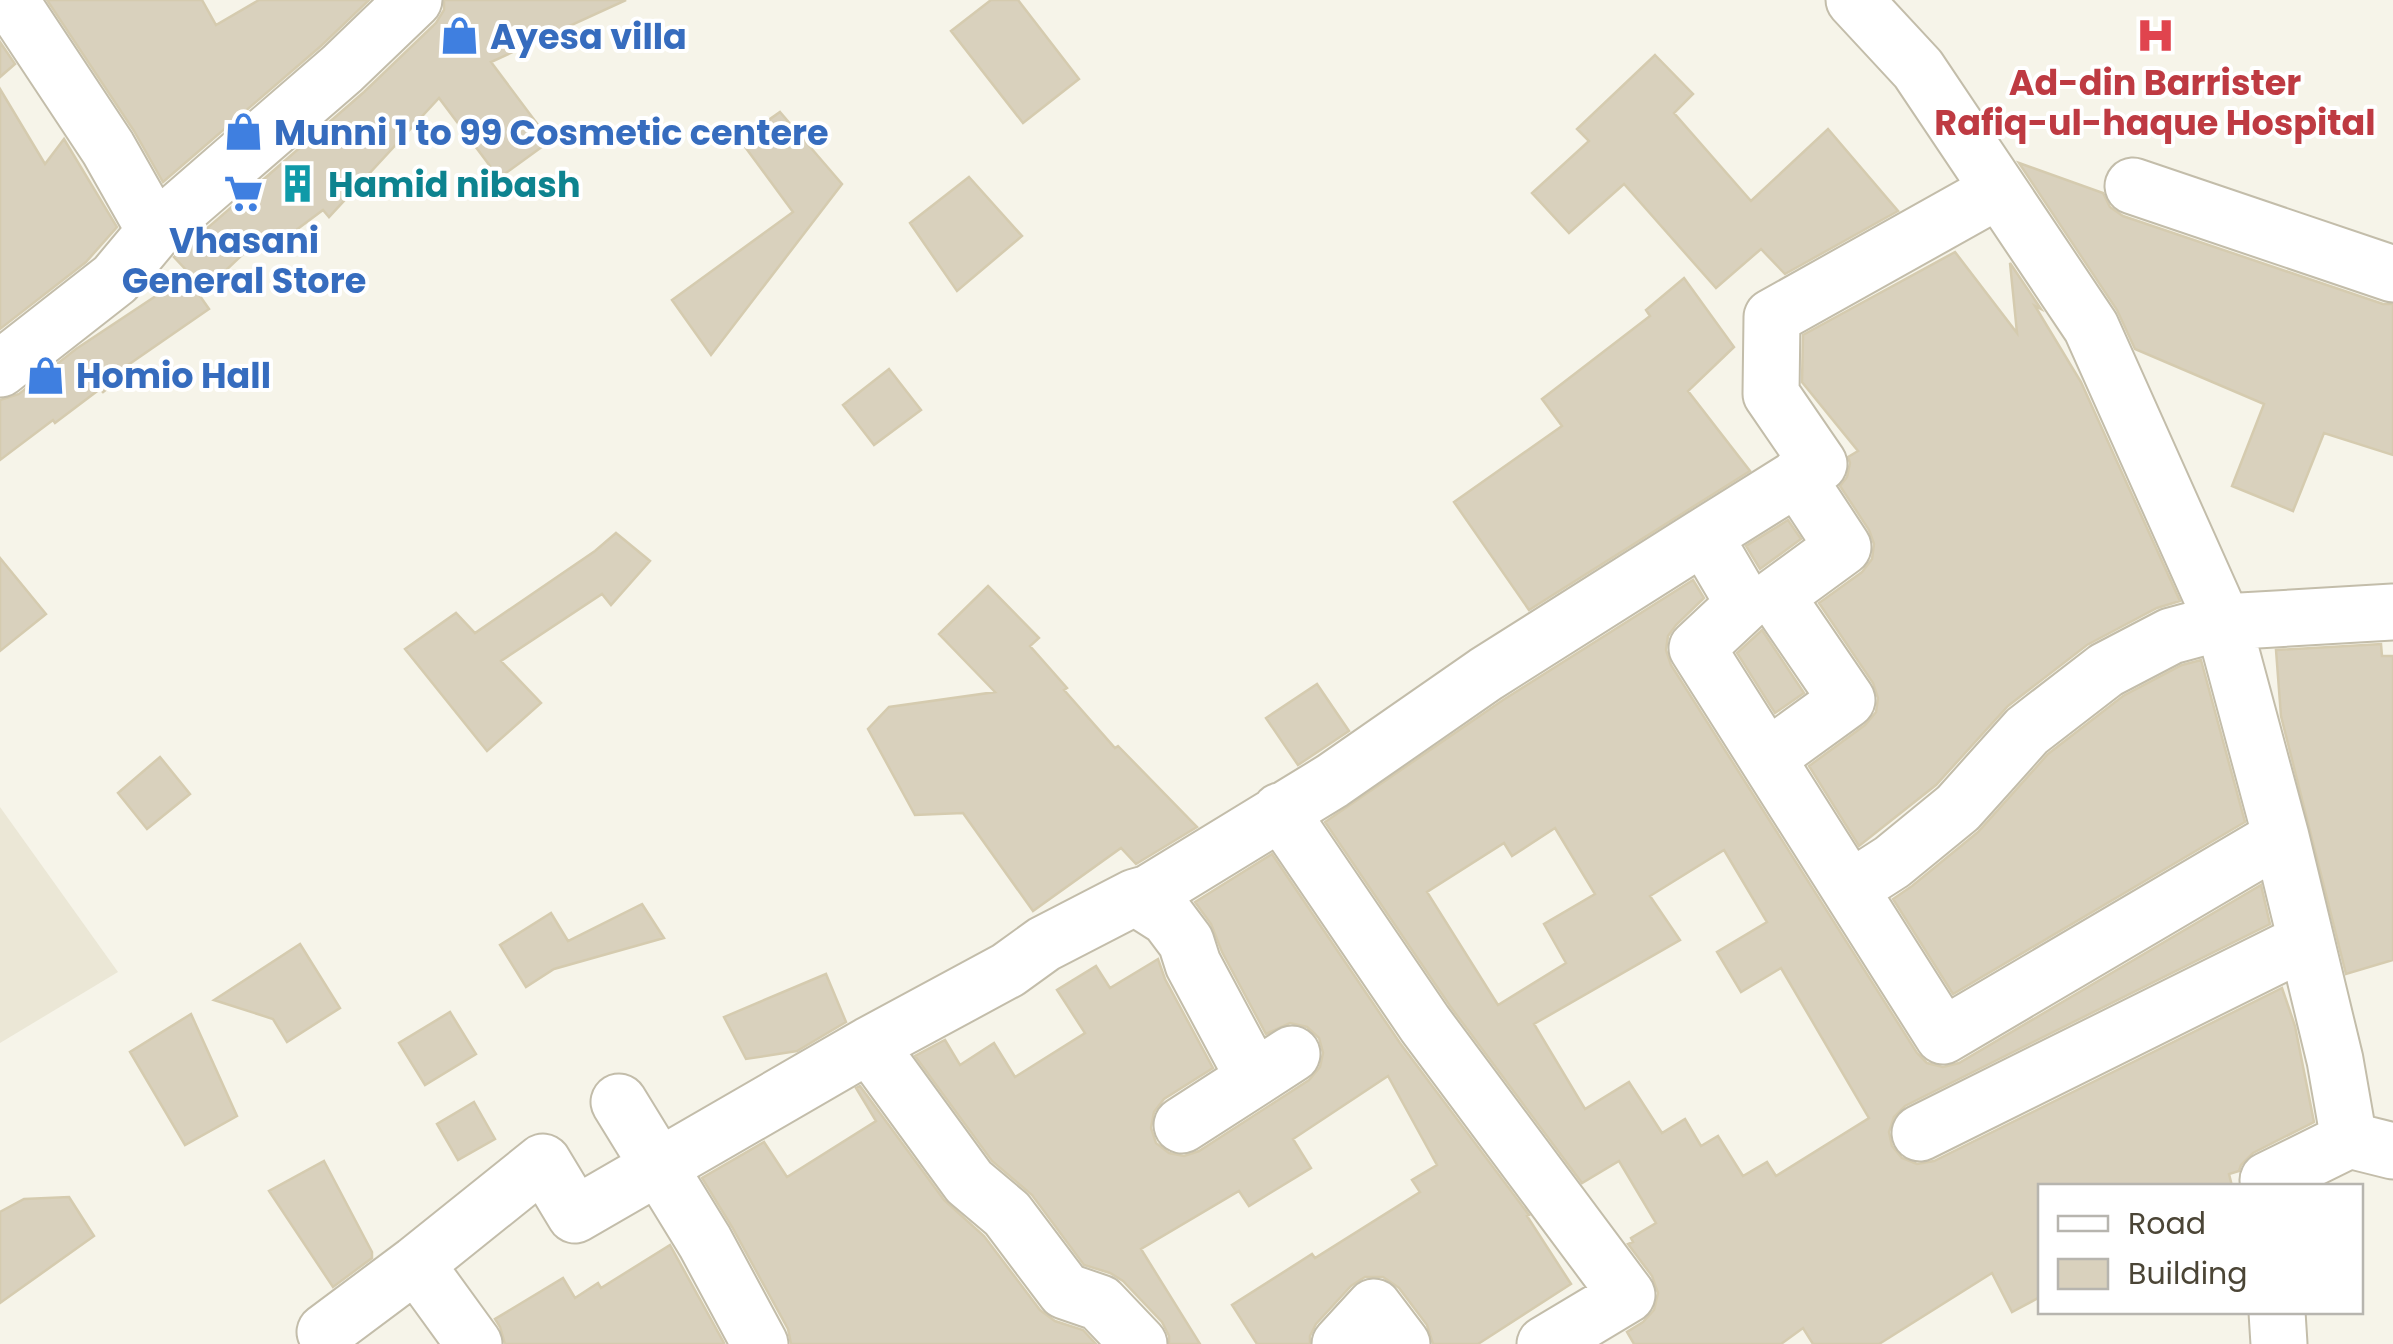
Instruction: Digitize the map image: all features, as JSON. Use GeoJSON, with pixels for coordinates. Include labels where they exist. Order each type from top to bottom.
{"type":"FeatureCollection","features":[{"type":"Feature","properties":{"kind":"street"},"geometry":{"type":"LineString","coordinates":[[10,0],[108,148],[155,231]]}},
{"type":"Feature","properties":{"kind":"street"},"geometry":{"type":"LineString","coordinates":[[0,369],[115,280],[155,231],[414,0]]}},
{"type":"Feature","properties":{"kind":"street"},"geometry":{"type":"LineString","coordinates":[[1854,0],[1918,70],[2091,327],[2223,622],[2335,1060],[2371,1145],[2268,1180],[2269,1184]]}},
{"type":"Feature","properties":{"kind":"street"},"geometry":{"type":"LineString","coordinates":[[2133,186],[2393,274]]}},
{"type":"Feature","properties":{"kind":"street"},"geometry":{"type":"LineString","coordinates":[[326,1332],[542,1162],[575,1215],[869,1045],[1008,970],[1044,944],[1149,893],[1332,781],[1486,674],[1819,464],[1772,394],[1772,317],[2000,190]]}},
{"type":"Feature","properties":{"kind":"street"},"geometry":{"type":"LineString","coordinates":[[1767,758],[1846,700],[1776,596],[1843,547],[1797,477]]}},
{"type":"Feature","properties":{"kind":"street"},"geometry":{"type":"LineString","coordinates":[[1704,536],[1744,604],[1697,648],[1943,1036],[2281,837]]}},
{"type":"Feature","properties":{"kind":"street"},"geometry":{"type":"LineString","coordinates":[[1850,889],[1892,862],[1958,808],[2028,731],[2106,670],[2172,636],[2223,622],[2393,612]]}},
{"type":"Feature","properties":{"kind":"street"},"geometry":{"type":"LineString","coordinates":[[1280,811],[1426,1024],[1627,1295],[1545,1344]]}},
{"type":"Feature","properties":{"kind":"street"},"geometry":{"type":"LineString","coordinates":[[1134,897],[1168,918],[1186,942],[1194,964],[1273,1066],[1182,1125]]}},
{"type":"Feature","properties":{"kind":"street"},"geometry":{"type":"LineString","coordinates":[[1920,1133],[2306,941]]}},
{"type":"Feature","properties":{"kind":"street"},"geometry":{"type":"LineString","coordinates":[[869,1045],[969,1182],[1007,1214],[1066,1291],[1100,1303],[1139,1344]]}},
{"type":"Feature","properties":{"kind":"street"},"geometry":{"type":"LineString","coordinates":[[619,1102],[705,1242],[749,1340]]}},
{"type":"Feature","properties":{"kind":"street"},"geometry":{"type":"LineString","coordinates":[[416,1264],[454,1337]]}},
{"type":"Feature","properties":{"kind":"street"},"geometry":{"type":"LineString","coordinates":[[1340,1344],[1374,1307],[1402,1344]]}},
{"type":"Feature","properties":{"kind":"street"},"geometry":{"type":"LineString","coordinates":[[2277,1314],[2279,1344]]}},
{"type":"Feature","properties":{"kind":"shaded area"},"geometry":{"type":"Polygon","coordinates":[[[0,807],[118,972],[0,1043],[0,807]]]}},
{"type":"Feature","properties":{"kind":"building"},"geometry":{"type":"Polygon","coordinates":[[[47,0],[202,0],[216,25],[259,0],[369,0],[163,182],[47,0]]]}},
{"type":"Feature","properties":{"kind":"building"},"geometry":{"type":"Polygon","coordinates":[[[444,0],[626,0],[491,62],[550,141],[499,178],[439,98],[329,217],[323,210],[268,251],[259,239],[205,290],[174,257],[364,92],[436,23],[444,10],[444,0]]]}},
{"type":"Feature","properties":{"kind":"building"},"geometry":{"type":"Polygon","coordinates":[[[991,0],[1018,0],[1079,79],[1023,123],[951,31],[991,0]]]}},
{"type":"Feature","properties":{"kind":"building"},"geometry":{"type":"Polygon","coordinates":[[[0,42],[15,64],[0,77],[0,42]]]}},
{"type":"Feature","properties":{"kind":"building"},"geometry":{"type":"Polygon","coordinates":[[[1655,55],[1693,94],[1674,113],[1751,201],[1828,129],[1898,211],[1785,274],[1761,249],[1716,288],[1624,184],[1569,233],[1532,193],[1589,141],[1577,129],[1655,55]]]}},
{"type":"Feature","properties":{"kind":"building"},"geometry":{"type":"Polygon","coordinates":[[[0,89],[45,164],[64,139],[117,227],[86,262],[0,329],[0,89]]]}},
{"type":"Feature","properties":{"kind":"building"},"geometry":{"type":"Polygon","coordinates":[[[780,112],[842,184],[711,355],[672,300],[793,212],[740,140],[780,112]]]}},
{"type":"Feature","properties":{"kind":"building"},"geometry":{"type":"Polygon","coordinates":[[[2019,163],[2103,193],[2110,207],[2123,216],[2383,304],[2393,304],[2393,455],[2324,433],[2293,511],[2232,486],[2264,404],[2135,349],[2117,310],[2019,163]]]}},
{"type":"Feature","properties":{"kind":"building"},"geometry":{"type":"Polygon","coordinates":[[[969,177],[1022,236],[957,291],[910,223],[969,177]]]}},
{"type":"Feature","properties":{"kind":"building"},"geometry":{"type":"Polygon","coordinates":[[[1955,252],[2017,333],[2010,263],[2041,309],[2035,306],[2081,382],[2180,601],[2157,608],[2087,645],[2008,706],[1936,785],[1859,846],[1809,766],[1865,725],[1876,712],[1878,698],[1873,683],[1819,603],[1862,572],[1872,559],[1874,544],[1840,486],[1847,477],[1848,457],[1858,451],[1802,382],[1803,335],[1955,252]]]}},
{"type":"Feature","properties":{"kind":"building"},"geometry":{"type":"Polygon","coordinates":[[[186,276],[209,309],[128,365],[132,369],[103,392],[100,389],[55,423],[53,420],[0,460],[0,400],[19,394],[76,349],[186,276]]]}},
{"type":"Feature","properties":{"kind":"building"},"geometry":{"type":"Polygon","coordinates":[[[1684,278],[1734,347],[1688,391],[1750,471],[1529,610],[1454,502],[1562,426],[1542,399],[1650,316],[1646,310],[1684,278]]]}},
{"type":"Feature","properties":{"kind":"building"},"geometry":{"type":"Polygon","coordinates":[[[889,369],[921,410],[874,445],[843,405],[889,369]]]}},
{"type":"Feature","properties":{"kind":"building"},"geometry":{"type":"Polygon","coordinates":[[[1788,520],[1801,539],[1760,569],[1746,546],[1788,520]]]}},
{"type":"Feature","properties":{"kind":"building"},"geometry":{"type":"Polygon","coordinates":[[[616,533],[650,561],[611,605],[602,594],[501,661],[541,703],[487,751],[405,649],[456,613],[475,633],[616,533]]]}},
{"type":"Feature","properties":{"kind":"building"},"geometry":{"type":"Polygon","coordinates":[[[0,558],[46,614],[0,651],[0,558]]]}},
{"type":"Feature","properties":{"kind":"building"},"geometry":{"type":"Polygon","coordinates":[[[1693,580],[1704,598],[1668,636],[1666,650],[1671,665],[1917,1053],[1927,1063],[1943,1067],[1959,1063],[2261,885],[2270,924],[1905,1106],[1894,1117],[1889,1132],[1892,1146],[1902,1158],[1917,1164],[1934,1161],[2282,988],[2295,1026],[2314,1122],[2253,1153],[2239,1171],[2229,1174],[2232,1184],[2038,1184],[2038,1298],[2012,1312],[1992,1273],[1879,1344],[1813,1344],[1803,1328],[1781,1344],[1634,1344],[1627,1332],[1654,1310],[1658,1293],[1652,1276],[1628,1244],[1656,1223],[1619,1161],[1582,1183],[1450,1006],[1325,822],[1503,700],[1693,580]],[[1555,828],[1512,856],[1504,843],[1427,892],[1498,1005],[1566,963],[1544,924],[1595,894],[1555,828]],[[1724,850],[1650,896],[1680,940],[1534,1024],[1585,1109],[1629,1082],[1662,1133],[1685,1119],[1701,1146],[1718,1136],[1743,1176],[1767,1162],[1776,1176],[1869,1118],[1781,968],[1741,992],[1717,952],[1767,922],[1724,850]]]}},
{"type":"Feature","properties":{"kind":"building"},"geometry":{"type":"Polygon","coordinates":[[[988,586],[1039,638],[1030,646],[1067,688],[1064,690],[1115,748],[1118,746],[1197,827],[1136,864],[1121,848],[1033,911],[963,813],[915,815],[868,729],[889,707],[995,692],[939,634],[988,586]]]}},
{"type":"Feature","properties":{"kind":"building"},"geometry":{"type":"Polygon","coordinates":[[[1762,630],[1804,693],[1775,713],[1737,653],[1762,630]]]}},
{"type":"Feature","properties":{"kind":"building"},"geometry":{"type":"Polygon","coordinates":[[[2381,644],[2382,656],[2393,656],[2393,960],[2346,974],[2281,716],[2276,650],[2381,644]]]}},
{"type":"Feature","properties":{"kind":"building"},"geometry":{"type":"Polygon","coordinates":[[[2201,660],[2245,822],[1953,994],[1893,899],[1978,832],[2048,754],[2123,696],[2182,665],[2201,660]]]}},
{"type":"Feature","properties":{"kind":"building"},"geometry":{"type":"Polygon","coordinates":[[[1317,684],[1349,731],[1298,765],[1266,718],[1317,684]]]}},
{"type":"Feature","properties":{"kind":"building"},"geometry":{"type":"Polygon","coordinates":[[[160,757],[190,794],[147,829],[118,793],[160,757]]]}},
{"type":"Feature","properties":{"kind":"building"},"geometry":{"type":"Polygon","coordinates":[[[1272,854],[1400,1043],[1529,1215],[1571,1284],[1478,1344],[1433,1344],[1427,1325],[1399,1288],[1383,1277],[1365,1277],[1351,1286],[1316,1324],[1310,1344],[1257,1344],[1232,1305],[1420,1192],[1412,1180],[1437,1165],[1388,1076],[1293,1139],[1311,1168],[1249,1206],[1239,1191],[1141,1249],[1200,1344],[1169,1344],[1162,1322],[1123,1281],[1084,1265],[1032,1195],[992,1161],[915,1056],[945,1040],[960,1065],[994,1043],[1015,1077],[1085,1033],[1057,990],[1096,966],[1110,988],[1158,959],[1213,1068],[1164,1099],[1154,1112],[1151,1128],[1156,1143],[1169,1153],[1184,1156],[1199,1151],[1309,1080],[1320,1067],[1323,1053],[1319,1038],[1307,1027],[1290,1023],[1266,1034],[1211,924],[1195,902],[1272,854]]]}},
{"type":"Feature","properties":{"kind":"building"},"geometry":{"type":"Polygon","coordinates":[[[642,904],[664,938],[554,969],[526,987],[500,945],[551,913],[568,941],[642,904]]]}},
{"type":"Feature","properties":{"kind":"building"},"geometry":{"type":"Polygon","coordinates":[[[300,944],[340,1008],[287,1042],[273,1019],[214,1000],[300,944]]]}},
{"type":"Feature","properties":{"kind":"building"},"geometry":{"type":"Polygon","coordinates":[[[826,974],[846,1022],[797,1051],[746,1059],[724,1017],[826,974]]]}},
{"type":"Feature","properties":{"kind":"building"},"geometry":{"type":"Polygon","coordinates":[[[450,1012],[476,1054],[425,1085],[399,1043],[450,1012]]]}},
{"type":"Feature","properties":{"kind":"building"},"geometry":{"type":"Polygon","coordinates":[[[191,1014],[237,1116],[185,1145],[130,1052],[191,1014]]]}},
{"type":"Feature","properties":{"kind":"building"},"geometry":{"type":"Polygon","coordinates":[[[860,1086],[944,1200],[984,1236],[1040,1310],[1055,1321],[1083,1330],[1096,1344],[791,1344],[788,1329],[702,1178],[764,1142],[787,1177],[876,1121],[856,1088],[860,1086]]]}},
{"type":"Feature","properties":{"kind":"building"},"geometry":{"type":"Polygon","coordinates":[[[474,1102],[495,1139],[458,1160],[437,1124],[474,1102]]]}},
{"type":"Feature","properties":{"kind":"building"},"geometry":{"type":"Polygon","coordinates":[[[324,1161],[372,1252],[372,1258],[333,1287],[269,1191],[324,1161]]]}},
{"type":"Feature","properties":{"kind":"building"},"geometry":{"type":"Polygon","coordinates":[[[69,1197],[94,1236],[0,1303],[0,1212],[24,1199],[69,1197]]]}},
{"type":"Feature","properties":{"kind":"building"},"geometry":{"type":"Polygon","coordinates":[[[670,1245],[724,1343],[505,1344],[495,1319],[563,1278],[575,1298],[598,1283],[601,1288],[670,1245]]]}},
{"type":"Feature","properties":{"kind":"place","name":"Ad-din Barrister Rafiq-ul-haque Hospital"},"geometry":{"type":"Point","coordinates":[2155,35]}},
{"type":"Feature","properties":{"kind":"place","name":"Ayesa villa"},"geometry":{"type":"Point","coordinates":[460,36]}},
{"type":"Feature","properties":{"kind":"place","name":"Munni 1 to 99 Cosmetic centere"},"geometry":{"type":"Point","coordinates":[244,132]}},
{"type":"Feature","properties":{"kind":"place","name":"Hamid nibash"},"geometry":{"type":"Point","coordinates":[298,184]}},
{"type":"Feature","properties":{"kind":"place","name":"Vhasani General Store"},"geometry":{"type":"Point","coordinates":[244,193]}},
{"type":"Feature","properties":{"kind":"place","name":"Homio Hall"},"geometry":{"type":"Point","coordinates":[46,375]}}]}
